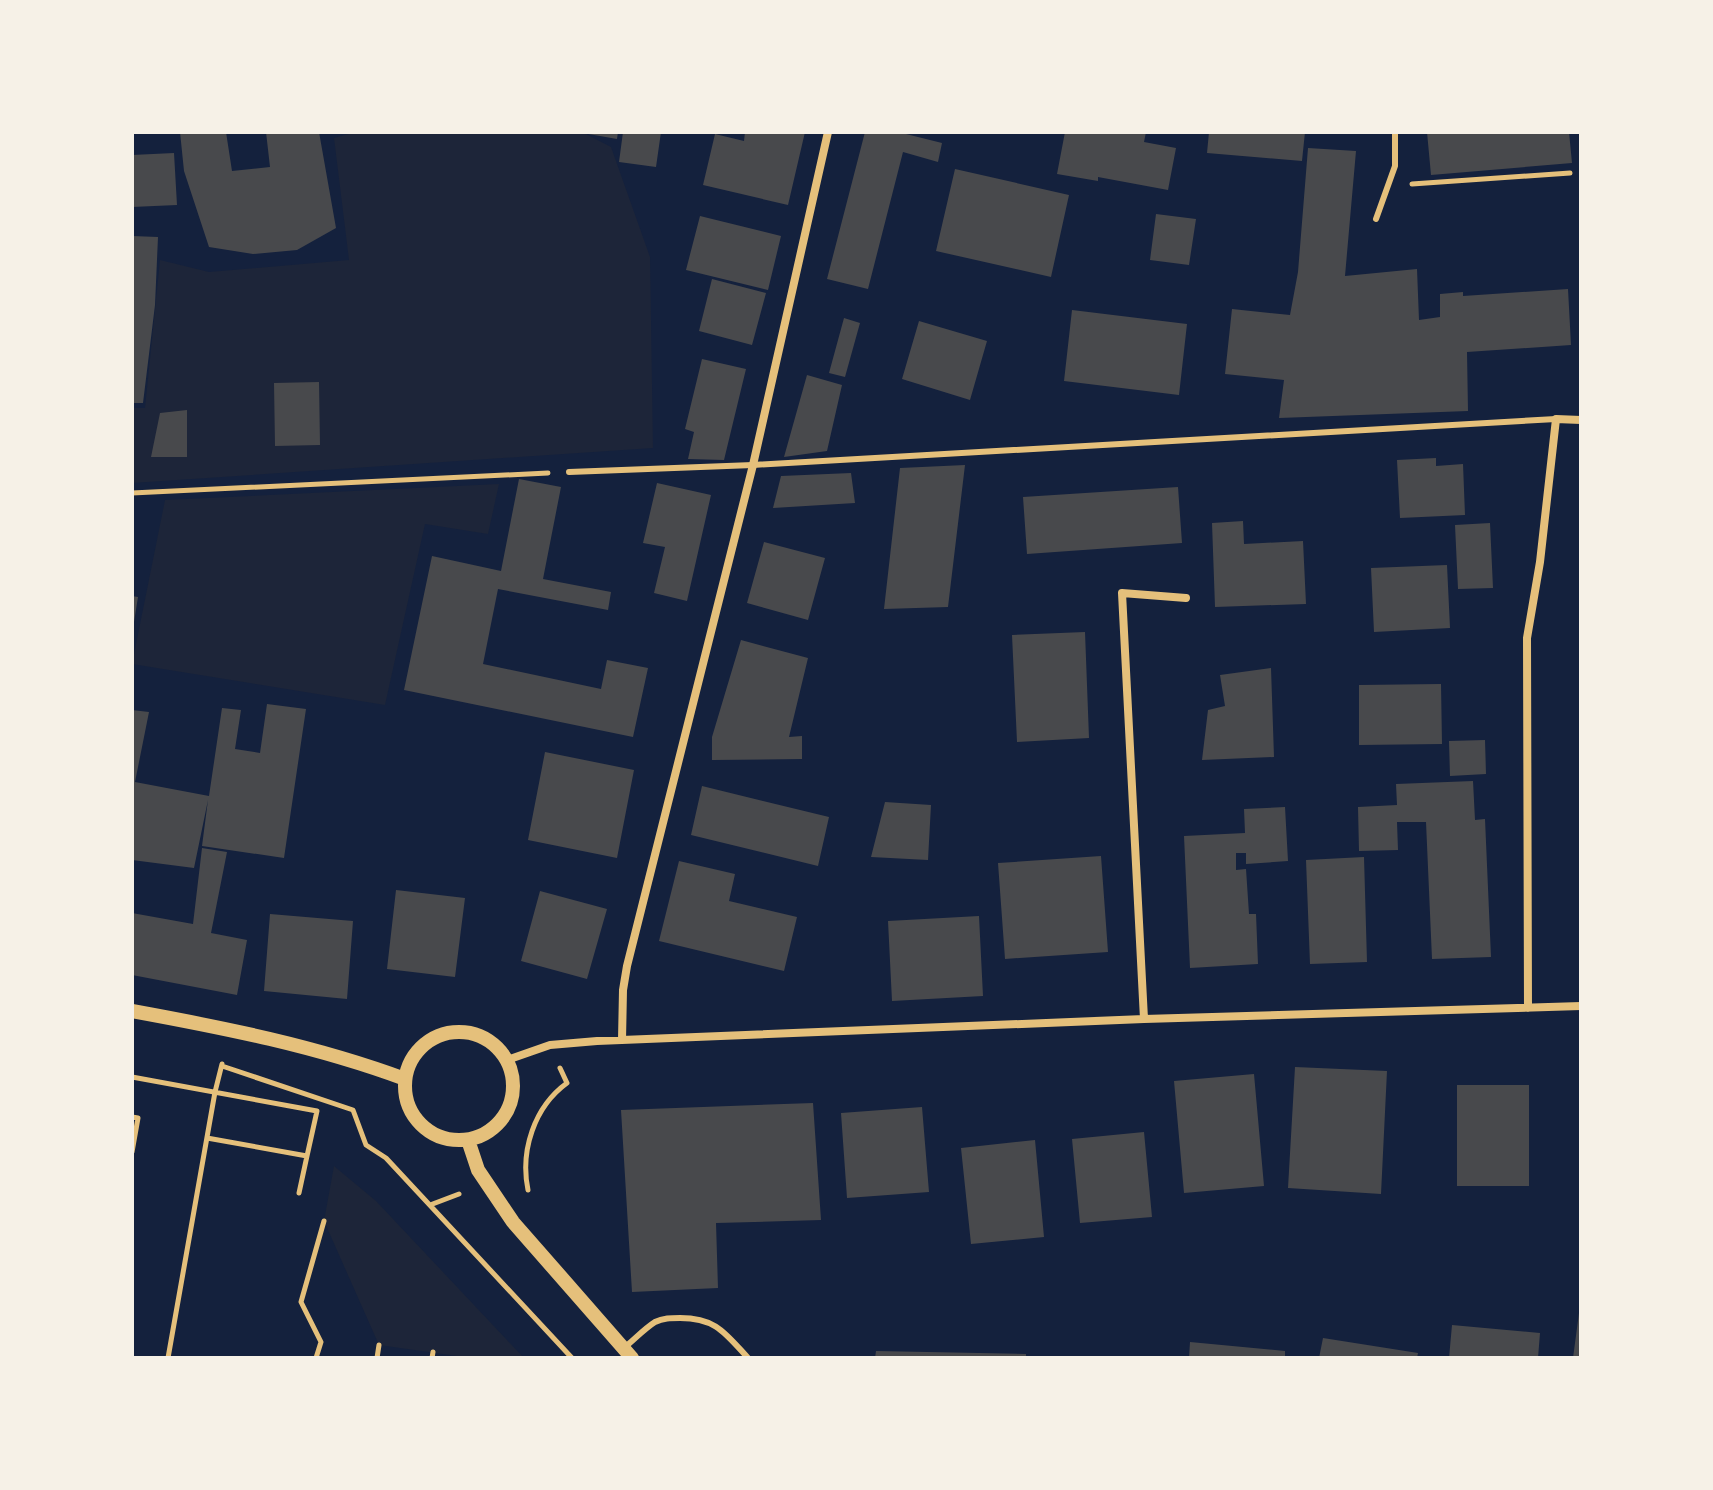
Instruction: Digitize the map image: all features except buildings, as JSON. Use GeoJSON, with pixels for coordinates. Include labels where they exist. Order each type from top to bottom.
{"type":"FeatureCollection","features":[{"type":"Feature","properties":{"kind":"street"},"geometry":{"type":"LineString","coordinates":[[622,1040],[627,966],[753,465],[828,132]]}},
{"type":"Feature","properties":{"kind":"street"},"geometry":{"type":"LineString","coordinates":[[1528,1008],[1527,638],[1540,562],[1556,419],[1581,420]]}},
{"type":"Feature","properties":{"kind":"street"},"geometry":{"type":"LineString","coordinates":[[1144,1019],[1122,593],[1186,598]]}},
{"type":"Feature","properties":{"kind":"street"},"geometry":{"type":"LineString","coordinates":[[507,1060],[550,1045],[622,1040],[1144,1019],[1581,1006]]}},
{"type":"Feature","properties":{"kind":"street"},"geometry":{"type":"LineString","coordinates":[[132,1011],[227,1029],[347,1059],[405,1079]]}},
{"type":"Feature","properties":{"kind":"street"},"geometry":{"type":"LineString","coordinates":[[450,1032],[481,1036],[500,1050],[507,1060],[513,1092],[507,1112],[495,1128],[468,1140],[443,1139],[422,1126],[409,1107],[405,1079],[409,1064],[432,1039],[450,1032]]}},
{"type":"Feature","properties":{"kind":"street"},"geometry":{"type":"LineString","coordinates":[[468,1140],[478,1170],[513,1222],[628,1353]]}},
{"type":"Feature","properties":{"kind":"lane"},"geometry":{"type":"LineString","coordinates":[[1376,219],[1395,166],[1395,132]]}},
{"type":"Feature","properties":{"kind":"lane"},"geometry":{"type":"LineString","coordinates":[[569,472],[753,465],[1556,419]]}},
{"type":"Feature","properties":{"kind":"lane"},"geometry":{"type":"LineString","coordinates":[[628,1353],[654,1323],[662,1319],[696,1318],[708,1320],[719,1327],[748,1358]]}},
{"type":"Feature","properties":{"kind":"path"},"geometry":{"type":"LineString","coordinates":[[1388,186],[1570,173]]}},
{"type":"Feature","properties":{"kind":"path"},"geometry":{"type":"LineString","coordinates":[[132,493],[569,472]]}},
{"type":"Feature","properties":{"kind":"path"},"geometry":{"type":"LineString","coordinates":[[168,1358],[227,1029]]}},
{"type":"Feature","properties":{"kind":"path"},"geometry":{"type":"LineString","coordinates":[[529,1195],[525,1151],[545,1104],[567,1083],[550,1045]]}},
{"type":"Feature","properties":{"kind":"path"},"geometry":{"type":"LineString","coordinates":[[222,1066],[353,1110],[366,1145],[386,1158],[572,1358]]}},
{"type":"Feature","properties":{"kind":"path"},"geometry":{"type":"LineString","coordinates":[[132,1077],[317,1111],[299,1193]]}},
{"type":"Feature","properties":{"kind":"path"},"geometry":{"type":"LineString","coordinates":[[132,1117],[138,1118],[132,1152]]}},
{"type":"Feature","properties":{"kind":"path"},"geometry":{"type":"LineString","coordinates":[[207,1138],[307,1156]]}},
{"type":"Feature","properties":{"kind":"path"},"geometry":{"type":"LineString","coordinates":[[316,1358],[321,1342],[301,1302],[324,1221]]}},
{"type":"Feature","properties":{"kind":"path"},"geometry":{"type":"LineString","coordinates":[[377,1358],[379,1345]]}},
{"type":"Feature","properties":{"kind":"shaded area"},"geometry":{"type":"Polygon","coordinates":[[[356,132],[582,132],[611,147],[650,257],[653,448],[132,483],[132,408],[145,408],[160,260],[209,272],[349,260],[334,138],[356,132]]]}},
{"type":"Feature","properties":{"kind":"shaded area"},"geometry":{"type":"Polygon","coordinates":[[[499,484],[488,534],[425,524],[385,705],[132,664],[165,500],[499,484]]]}},
{"type":"Feature","properties":{"kind":"shaded area"},"geometry":{"type":"Polygon","coordinates":[[[334,1166],[376,1201],[524,1358],[471,1358],[379,1345],[324,1221],[334,1166]]]}}]}
